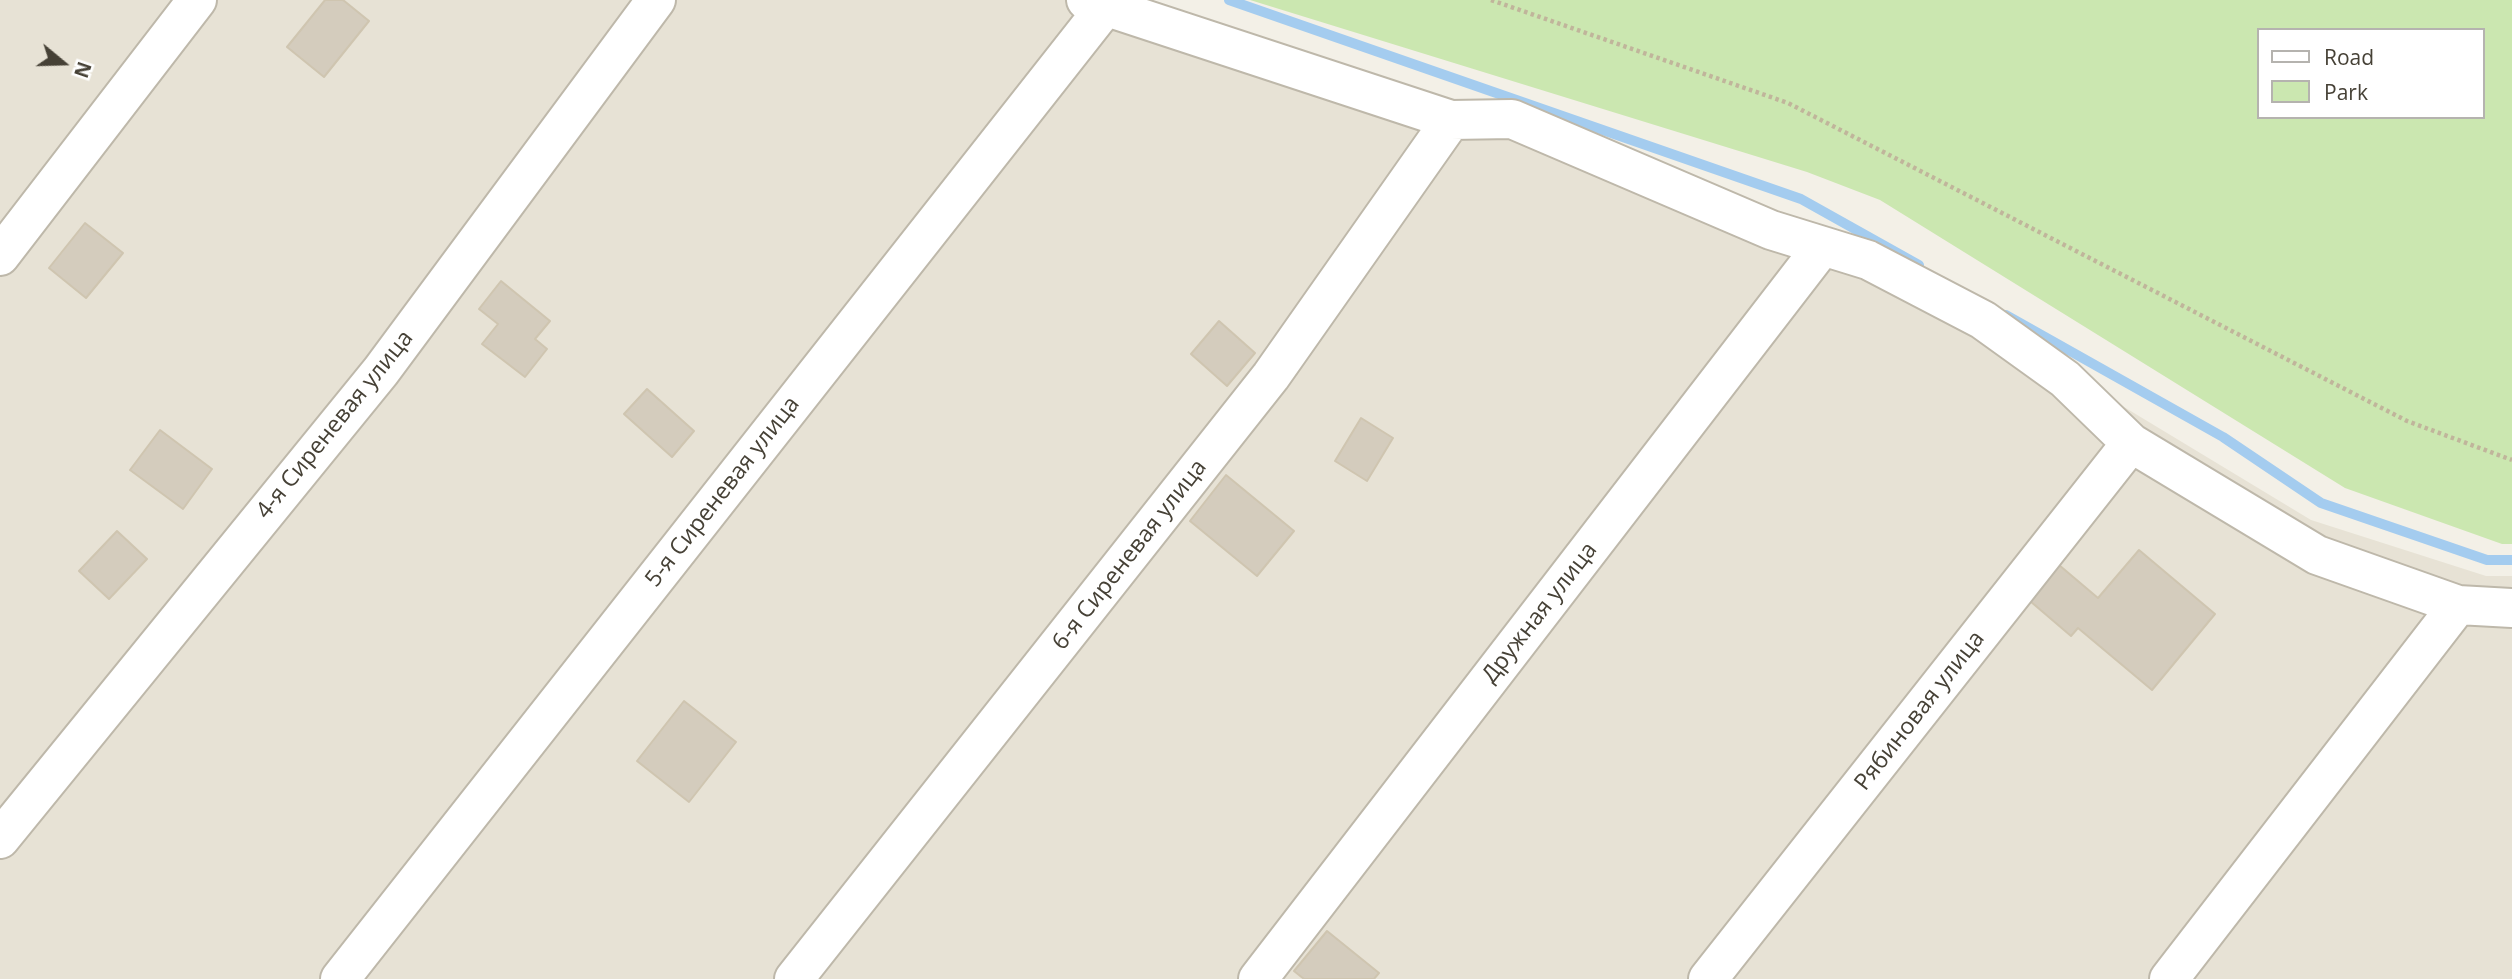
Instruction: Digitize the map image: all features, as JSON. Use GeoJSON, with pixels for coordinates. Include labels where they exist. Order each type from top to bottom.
{"type":"FeatureCollection","features":[{"type":"Feature","properties":{"kind":"street"},"geometry":{"type":"LineString","coordinates":[[0,256],[197,0]]}},
{"type":"Feature","properties":{"kind":"street","name":"4-я Сиреневая улица"},"geometry":{"type":"LineString","coordinates":[[0,839],[381,371],[656,0]]}},
{"type":"Feature","properties":{"kind":"street"},"geometry":{"type":"LineString","coordinates":[[1096,3],[1451,120],[1512,119],[1771,230],[1868,260],[1983,320],[2065,379],[2131,443],[2317,555],[2458,606],[2512,608]]}},
{"type":"Feature","properties":{"kind":"street","name":"5-я Сиреневая улица"},"geometry":{"type":"LineString","coordinates":[[340,979],[1096,3]]}},
{"type":"Feature","properties":{"kind":"street","name":"6-я Сиреневая улица"},"geometry":{"type":"LineString","coordinates":[[794,979],[1271,376],[1451,120]]}},
{"type":"Feature","properties":{"kind":"street","name":"Дружная улица"},"geometry":{"type":"LineString","coordinates":[[1258,979],[1822,247]]}},
{"type":"Feature","properties":{"kind":"street","name":"Рябиновая улица"},"geometry":{"type":"LineString","coordinates":[[1708,979],[2131,443]]}},
{"type":"Feature","properties":{"kind":"street"},"geometry":{"type":"LineString","coordinates":[[2169,979],[2458,606]]}},
{"type":"Feature","properties":{"kind":"path"},"geometry":{"type":"LineString","coordinates":[[1491,0],[1788,103],[2407,421],[2512,460]]}},
{"type":"Feature","properties":{"kind":"shaded area"},"geometry":{"type":"Polygon","coordinates":[[[0,0],[1066,0],[1856,245],[2311,520],[2486,576],[2512,576],[2512,979],[0,979],[0,0]]]}},
{"type":"Feature","properties":{"kind":"green space"},"geometry":{"type":"Polygon","coordinates":[[[1250,0],[2512,0],[2512,544],[2502,544],[2345,488],[1880,200],[1807,172],[1250,0]]]}},
{"type":"Feature","properties":{"kind":"building"},"geometry":{"type":"Polygon","coordinates":[[[325,0],[343,0],[369,21],[324,77],[287,47],[325,0]]]}},
{"type":"Feature","properties":{"kind":"building"},"geometry":{"type":"Polygon","coordinates":[[[85,223],[123,253],[86,298],[49,268],[85,223]]]}},
{"type":"Feature","properties":{"kind":"building"},"geometry":{"type":"Polygon","coordinates":[[[501,281],[550,321],[535,339],[547,349],[525,377],[482,344],[498,324],[479,309],[501,281]]]}},
{"type":"Feature","properties":{"kind":"building"},"geometry":{"type":"Polygon","coordinates":[[[1219,321],[1255,353],[1227,386],[1191,354],[1219,321]]]}},
{"type":"Feature","properties":{"kind":"building"},"geometry":{"type":"Polygon","coordinates":[[[647,389],[694,431],[672,457],[624,414],[647,389]]]}},
{"type":"Feature","properties":{"kind":"building"},"geometry":{"type":"Polygon","coordinates":[[[1361,418],[1393,438],[1367,481],[1335,461],[1361,418]]]}},
{"type":"Feature","properties":{"kind":"building"},"geometry":{"type":"Polygon","coordinates":[[[160,430],[212,469],[183,509],[130,470],[160,430]]]}},
{"type":"Feature","properties":{"kind":"building"},"geometry":{"type":"Polygon","coordinates":[[[1226,475],[1294,531],[1257,576],[1190,521],[1226,475]]]}},
{"type":"Feature","properties":{"kind":"building"},"geometry":{"type":"Polygon","coordinates":[[[117,531],[147,559],[109,599],[79,571],[117,531]]]}},
{"type":"Feature","properties":{"kind":"building"},"geometry":{"type":"Polygon","coordinates":[[[2139,550],[2215,614],[2152,690],[2078,628],[2071,636],[2030,601],[2059,565],[2098,598],[2139,550]]]}},
{"type":"Feature","properties":{"kind":"building"},"geometry":{"type":"Polygon","coordinates":[[[684,701],[736,742],[689,802],[637,761],[684,701]]]}},
{"type":"Feature","properties":{"kind":"building"},"geometry":{"type":"Polygon","coordinates":[[[1327,931],[1379,973],[1374,979],[1304,979],[1294,971],[1327,931]]]}},
{"type":"Feature","properties":{"kind":"waterway"},"geometry":{"type":"LineString","coordinates":[[1229,0],[1801,199],[1919,265]]}},
{"type":"Feature","properties":{"kind":"waterway"},"geometry":{"type":"LineString","coordinates":[[2006,315],[2223,437],[2321,503],[2487,560],[2512,560]]}}]}
